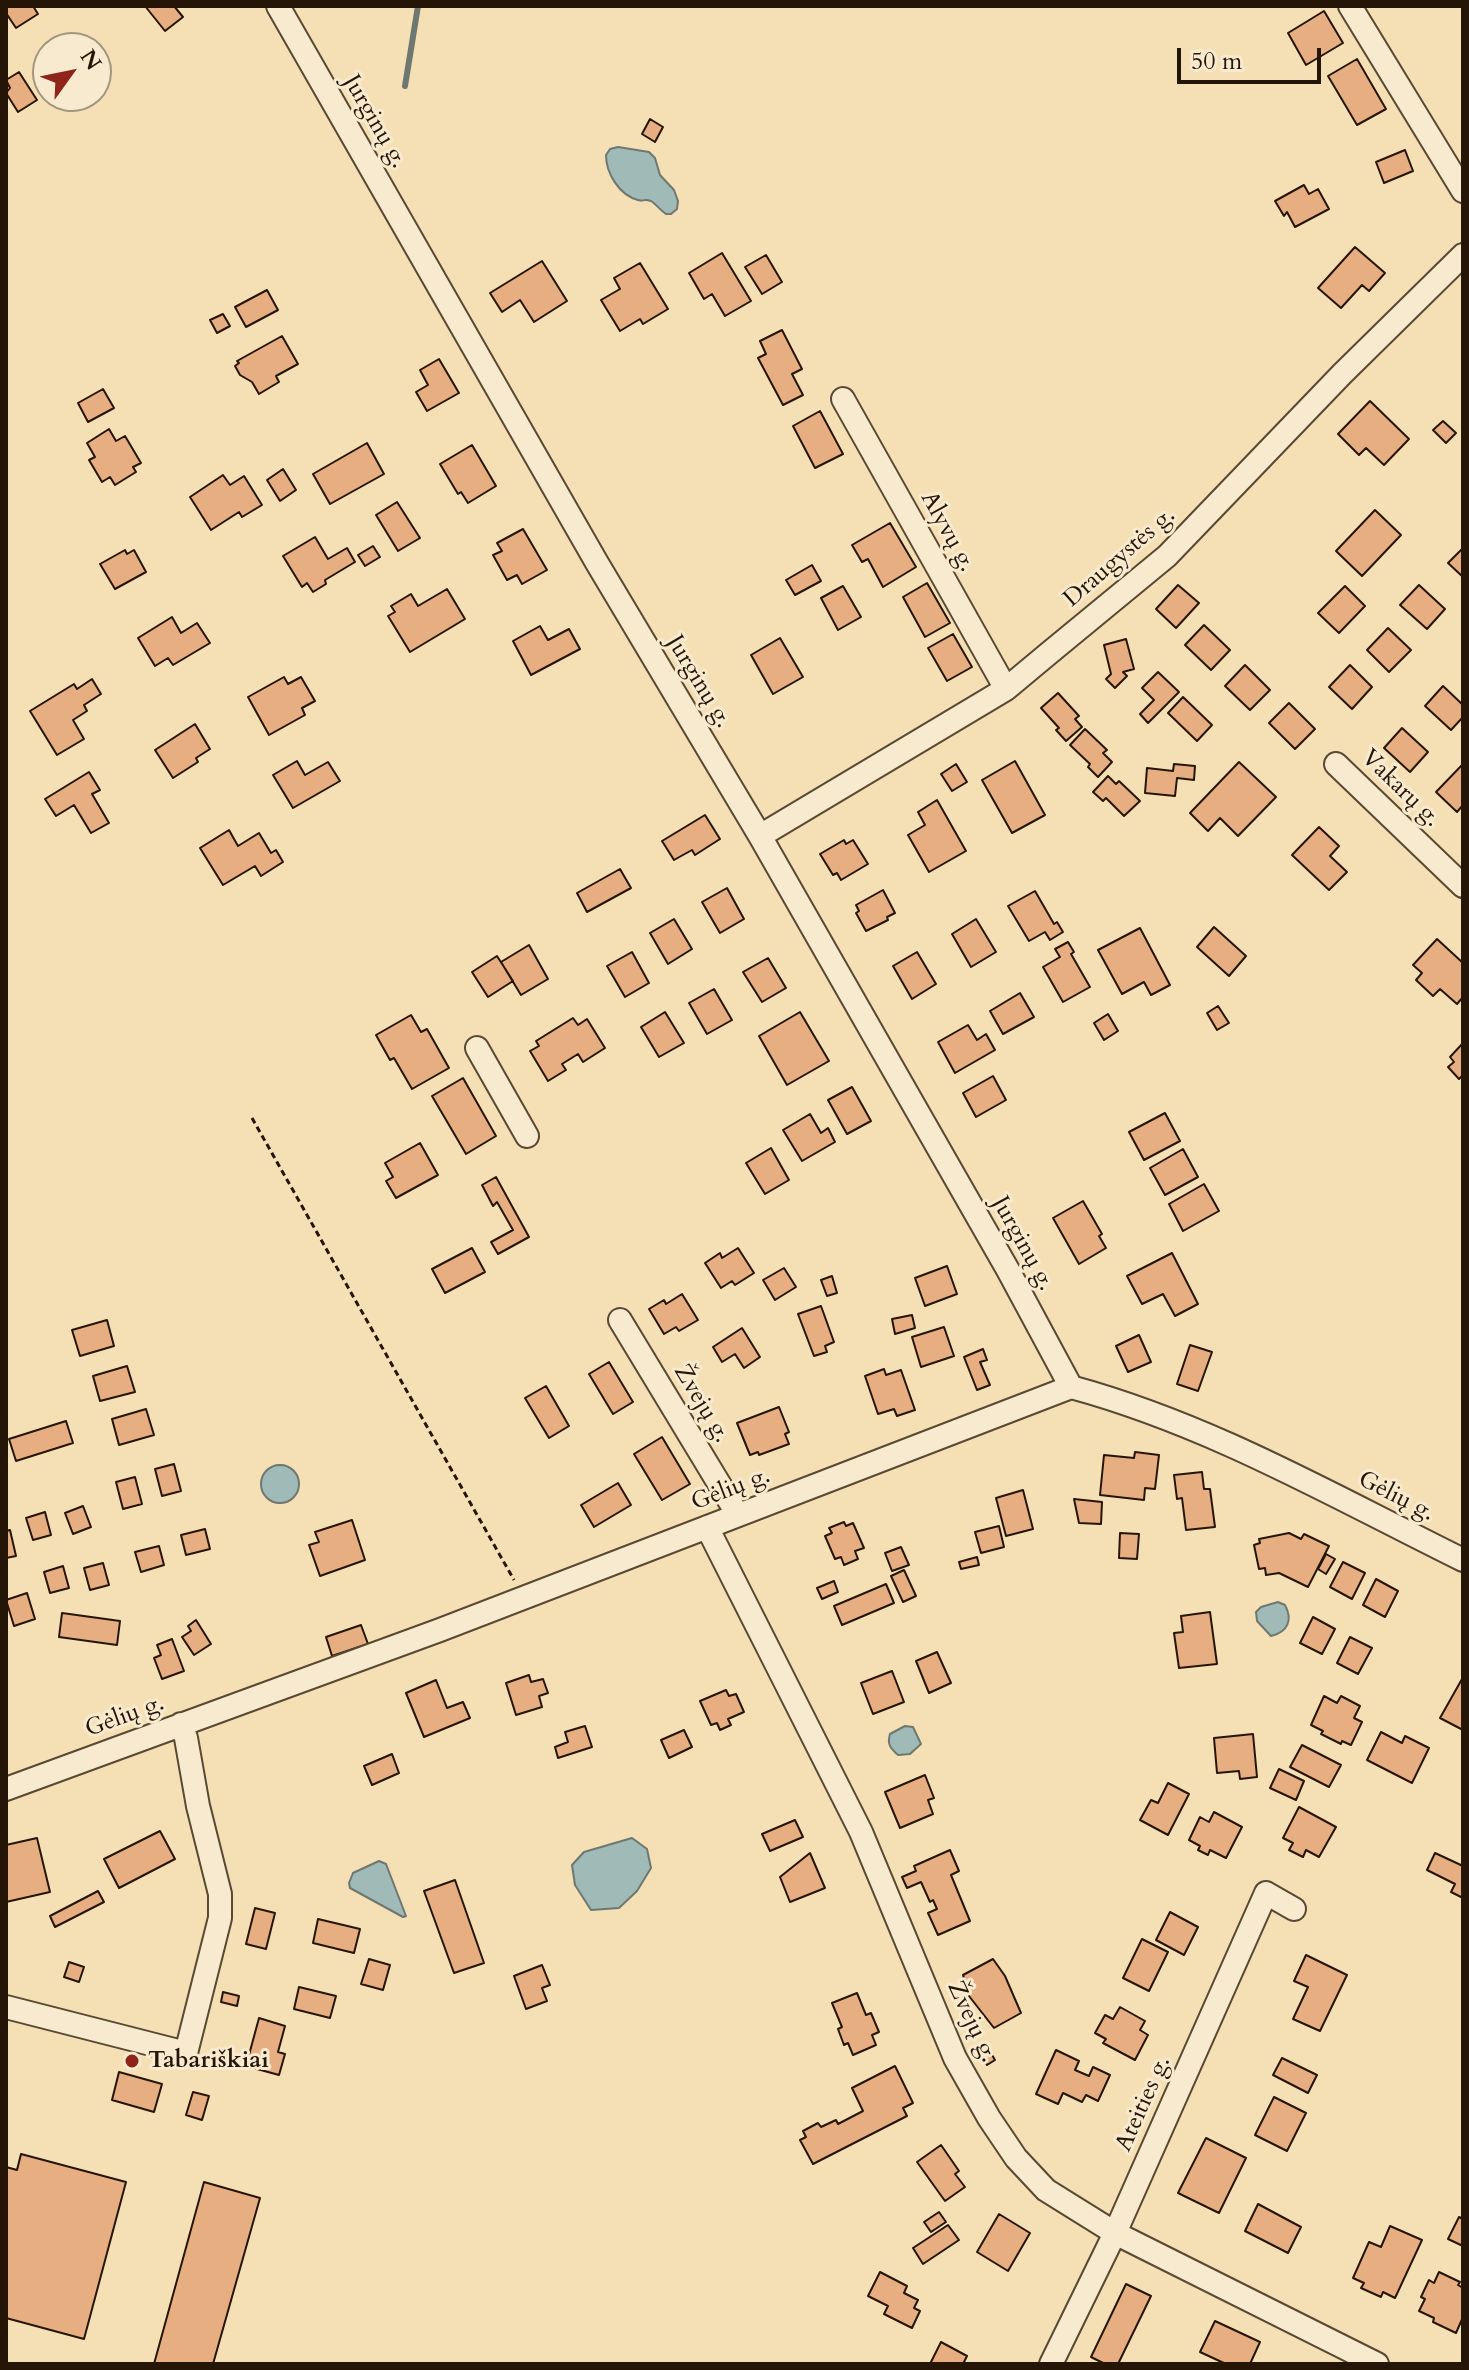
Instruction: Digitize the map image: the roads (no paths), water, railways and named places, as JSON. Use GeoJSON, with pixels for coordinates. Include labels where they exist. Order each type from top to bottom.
{"type":"FeatureCollection","features":[{"type":"Feature","properties":{"kind":"street","name":"Jurginų g."},"geometry":{"type":"LineString","coordinates":[[278,6],[597,563],[760,836],[1008,1270],[1071,1387]]}},
{"type":"Feature","properties":{"kind":"street"},"geometry":{"type":"LineString","coordinates":[[1350,6],[1463,191]]}},
{"type":"Feature","properties":{"kind":"street","name":"Draugystės g."},"geometry":{"type":"LineString","coordinates":[[760,836],[1006,689],[1167,556],[1342,374],[1463,255]]}},
{"type":"Feature","properties":{"kind":"street","name":"Alyvų g."},"geometry":{"type":"LineString","coordinates":[[843,399],[1006,689]]}},
{"type":"Feature","properties":{"kind":"street","name":"Vakarų g."},"geometry":{"type":"LineString","coordinates":[[1336,764],[1463,886]]}},
{"type":"Feature","properties":{"kind":"street"},"geometry":{"type":"LineString","coordinates":[[477,1048],[527,1136]]}},
{"type":"Feature","properties":{"kind":"street","name":"Žvejų g."},"geometry":{"type":"LineString","coordinates":[[620,1320],[738,1515]]}},
{"type":"Feature","properties":{"kind":"street","name":"Gėlių g."},"geometry":{"type":"LineString","coordinates":[[6,1789],[524,1598],[1071,1387],[1122,1401],[1182,1423],[1265,1460],[1463,1560]]}},
{"type":"Feature","properties":{"kind":"street","name":"Žvejų g."},"geometry":{"type":"LineString","coordinates":[[707,1527],[861,1832],[955,2058],[1016,2158],[1046,2190],[1115,2233],[1377,2364]]}},
{"type":"Feature","properties":{"kind":"street"},"geometry":{"type":"LineString","coordinates":[[6,2007],[186,2053],[220,1918],[220,1894],[181,1724]]}},
{"type":"Feature","properties":{"kind":"street","name":"Ateities g."},"geometry":{"type":"LineString","coordinates":[[1051,2364],[1115,2233],[1266,1893],[1294,1909]]}},
{"type":"Feature","properties":{"kind":"water"},"geometry":{"type":"Polygon","coordinates":[[[618,147],[649,152],[655,158],[660,175],[674,190],[677,209],[666,214],[651,201],[638,200],[620,188],[611,176],[606,155],[610,149],[618,147]]]}},
{"type":"Feature","properties":{"kind":"water"},"geometry":{"type":"Polygon","coordinates":[[[280,1465],[294,1470],[299,1484],[294,1498],[280,1503],[266,1498],[261,1484],[266,1470],[280,1465]]]}},
{"type":"Feature","properties":{"kind":"water"},"geometry":{"type":"Polygon","coordinates":[[[1278,1602],[1285,1605],[1289,1620],[1281,1632],[1271,1636],[1257,1621],[1256,1612],[1261,1607],[1278,1602]]]}},
{"type":"Feature","properties":{"kind":"water"},"geometry":{"type":"Polygon","coordinates":[[[905,1726],[913,1727],[921,1744],[910,1754],[898,1755],[890,1746],[889,1737],[905,1726]]]}},
{"type":"Feature","properties":{"kind":"water"},"geometry":{"type":"Polygon","coordinates":[[[632,1838],[647,1849],[651,1868],[637,1891],[619,1908],[591,1910],[575,1885],[572,1865],[584,1852],[632,1838]]]}},
{"type":"Feature","properties":{"kind":"water"},"geometry":{"type":"Polygon","coordinates":[[[379,1861],[386,1864],[406,1916],[350,1888],[353,1873],[379,1861]]]}},
{"type":"Feature","properties":{"kind":"waterway"},"geometry":{"type":"LineString","coordinates":[[405,86],[418,6]]}},
{"type":"Feature","properties":{"kind":"place","name":"Tabariškiai"},"geometry":{"type":"Point","coordinates":[132,2061]}}]}
